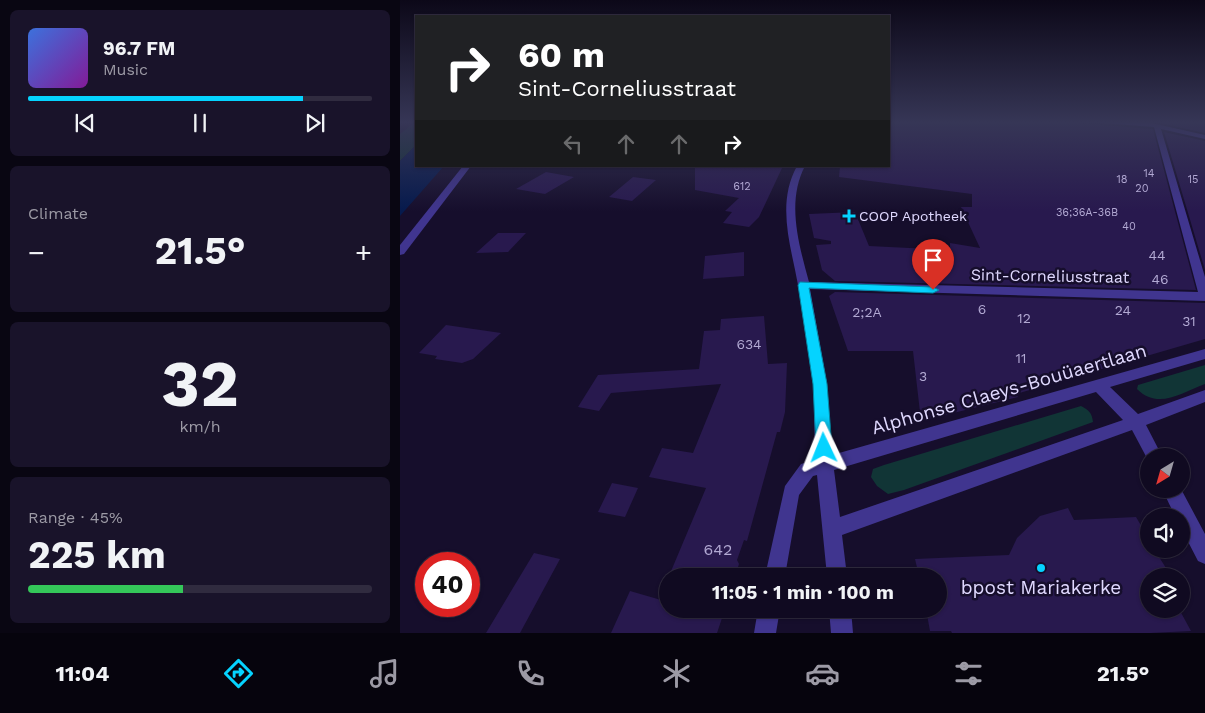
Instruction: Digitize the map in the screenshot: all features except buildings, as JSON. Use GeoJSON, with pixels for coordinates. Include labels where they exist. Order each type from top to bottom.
{"type":"FeatureCollection","features":[{"type":"Feature","properties":{"kind":"street"},"geometry":{"type":"LineString","coordinates":[[1164,152],[1205,297]]}},
{"type":"Feature","properties":{"kind":"street"},"geometry":{"type":"LineString","coordinates":[[400,252],[466,167]]}},
{"type":"Feature","properties":{"kind":"street"},"geometry":{"type":"LineString","coordinates":[[800,167],[794,179],[791,205],[792,235],[804,285],[820,384],[824,463],[836,568]]}},
{"type":"Feature","properties":{"kind":"street","name":"Sint-Corneliusstraat"},"geometry":{"type":"LineString","coordinates":[[804,285],[1205,297]]}},
{"type":"Feature","properties":{"kind":"street","name":"Alphonse Claeys-Bouüaertlaan"},"geometry":{"type":"LineString","coordinates":[[777,568],[791,492],[806,470],[824,463],[1205,354]]}},
{"type":"Feature","properties":{"kind":"street"},"geometry":{"type":"LineString","coordinates":[[1098,385],[1136,422],[1150,448]]}},
{"type":"Feature","properties":{"kind":"street"},"geometry":{"type":"LineString","coordinates":[[833,529],[1205,396]]}},
{"type":"Feature","properties":{"kind":"street"},"geometry":{"type":"LineString","coordinates":[[1176,498],[1205,554]]}},
{"type":"Feature","properties":{"kind":"street"},"geometry":{"type":"LineString","coordinates":[[764,633],[767,618]]}},
{"type":"Feature","properties":{"kind":"street"},"geometry":{"type":"LineString","coordinates":[[841,618],[842,633]]}},
{"type":"Feature","properties":{"kind":"green space"},"geometry":{"type":"Polygon","coordinates":[[[400,152],[409,152],[400,161],[400,152]]]}},
{"type":"Feature","properties":{"kind":"green space"},"geometry":{"type":"Polygon","coordinates":[[[1205,365],[1205,384],[1170,398],[1153,398],[1137,389],[1138,385],[1205,365]]]}},
{"type":"Feature","properties":{"kind":"green space"},"geometry":{"type":"Polygon","coordinates":[[[1081,406],[1090,412],[1093,422],[904,490],[888,494],[877,486],[871,477],[873,469],[884,465],[1081,406]]]}},
{"type":"Feature","properties":{"kind":"water"},"geometry":{"type":"Polygon","coordinates":[[[409,152],[415,152],[415,167],[443,167],[400,216],[400,161],[409,152]]]}},
{"type":"Feature","properties":{"kind":"place","name":"COOP Apotheek"},"geometry":{"type":"Point","coordinates":[849,216]}},
{"type":"Feature","properties":{"kind":"place","name":"bpost Mariakerke"},"geometry":{"type":"Point","coordinates":[1041,568]}},
{"type":"Feature","properties":{"kind":"route"},"geometry":{"type":"LineString","coordinates":[[824,448],[820,384],[804,285],[933,290]]}}]}
